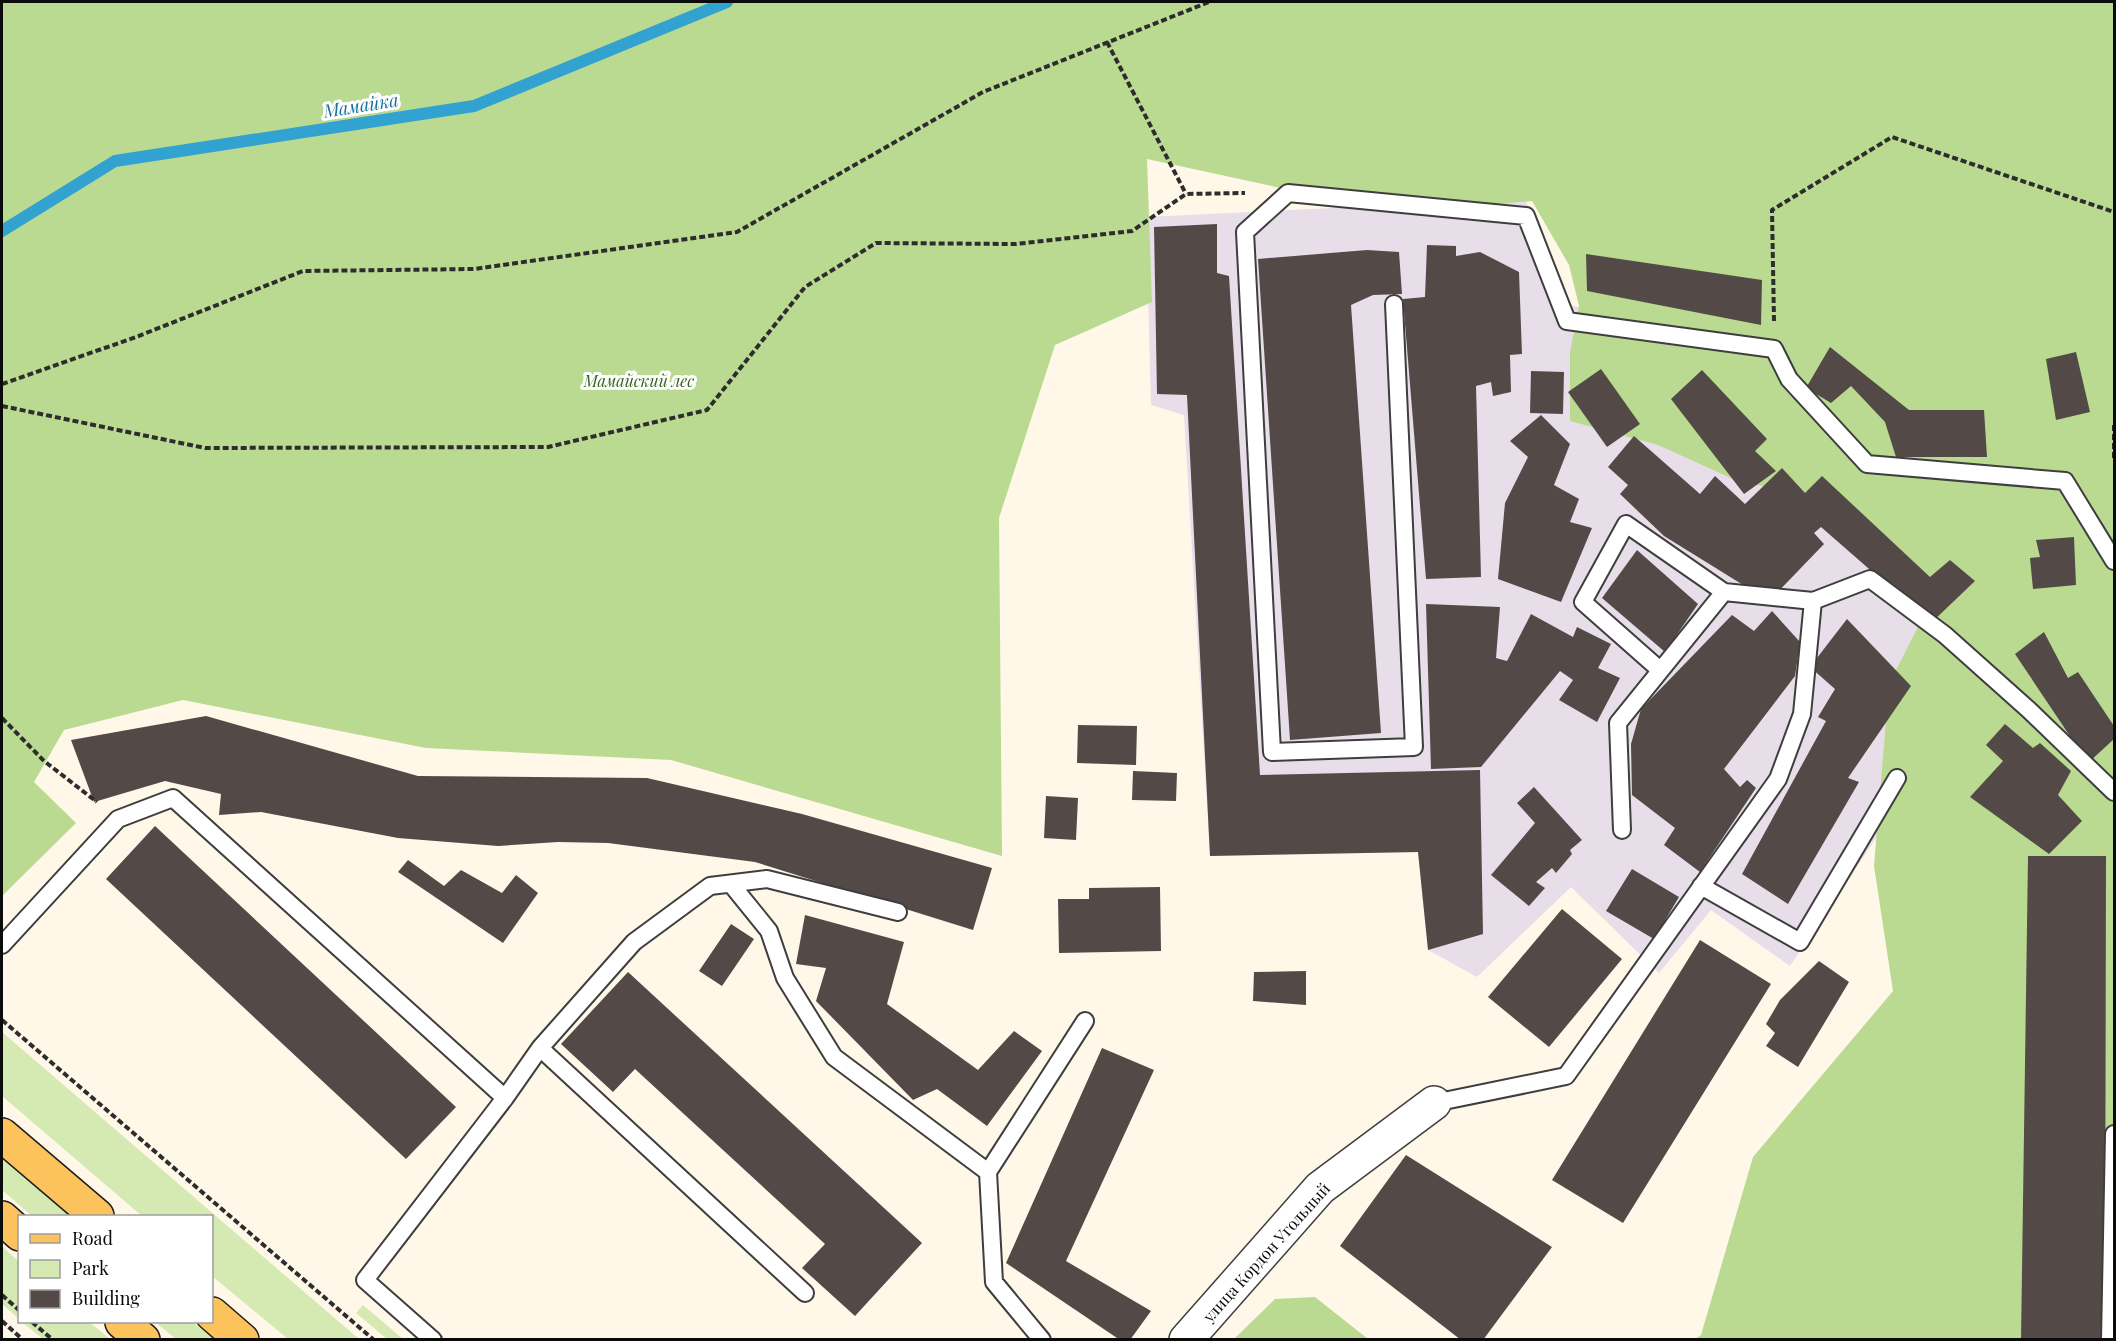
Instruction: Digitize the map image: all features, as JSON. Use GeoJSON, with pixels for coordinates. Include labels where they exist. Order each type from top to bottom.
{"type":"FeatureCollection","features":[{"type":"Feature","properties":{"kind":"main road"},"geometry":{"type":"LineString","coordinates":[[2,1135],[96,1215]]}},
{"type":"Feature","properties":{"kind":"main road"},"geometry":{"type":"LineString","coordinates":[[2,1218],[18,1232]]}},
{"type":"Feature","properties":{"kind":"main road"},"geometry":{"type":"LineString","coordinates":[[213,1315],[242,1340]]}},
{"type":"Feature","properties":{"kind":"main road"},"geometry":{"type":"LineString","coordinates":[[123,1323],[143,1340]]}},
{"type":"Feature","properties":{"kind":"street","name":"улица Кордон Угольный"},"geometry":{"type":"LineString","coordinates":[[1186,1340],[1320,1188],[1434,1103]]}},
{"type":"Feature","properties":{"kind":"lane"},"geometry":{"type":"LineString","coordinates":[[1394,304],[1414,747],[1272,752],[1245,232],[1288,192],[1526,216],[1567,321],[1774,349],[1789,379],[1867,464],[2065,481],[2115,561]]}},
{"type":"Feature","properties":{"kind":"lane"},"geometry":{"type":"LineString","coordinates":[[1660,670],[1583,602],[1626,524],[1724,592],[1813,601],[1870,579],[1953,643],[2029,710],[2115,792]]}},
{"type":"Feature","properties":{"kind":"lane"},"geometry":{"type":"LineString","coordinates":[[1622,830],[1618,723],[1724,592]]}},
{"type":"Feature","properties":{"kind":"lane"},"geometry":{"type":"LineString","coordinates":[[1434,1103],[1566,1076],[1778,779],[1802,714],[1813,601]]}},
{"type":"Feature","properties":{"kind":"lane"},"geometry":{"type":"LineString","coordinates":[[1701,886],[1800,942],[1898,778]]}},
{"type":"Feature","properties":{"kind":"lane"},"geometry":{"type":"LineString","coordinates":[[2,945],[118,819],[173,798],[506,1098]]}},
{"type":"Feature","properties":{"kind":"lane"},"geometry":{"type":"LineString","coordinates":[[433,1340],[365,1280],[506,1098],[540,1048],[634,942],[710,886],[767,879],[898,912]]}},
{"type":"Feature","properties":{"kind":"lane"},"geometry":{"type":"LineString","coordinates":[[731,884],[769,931],[785,978],[834,1057],[988,1172]]}},
{"type":"Feature","properties":{"kind":"lane"},"geometry":{"type":"LineString","coordinates":[[1042,1340],[994,1282],[988,1172],[1085,1021]]}},
{"type":"Feature","properties":{"kind":"lane"},"geometry":{"type":"LineString","coordinates":[[540,1048],[805,1293]]}},
{"type":"Feature","properties":{"kind":"lane"},"geometry":{"type":"LineString","coordinates":[[2110,1340],[2115,1134]]}},
{"type":"Feature","properties":{"kind":"path"},"geometry":{"type":"LineString","coordinates":[[2,384],[136,337],[303,271],[474,269],[737,232],[983,92],[1209,2]]}},
{"type":"Feature","properties":{"kind":"path"},"geometry":{"type":"LineString","coordinates":[[1107,42],[1186,194]]}},
{"type":"Feature","properties":{"kind":"path"},"geometry":{"type":"LineString","coordinates":[[1774,349],[1773,210],[1892,137],[2115,212]]}},
{"type":"Feature","properties":{"kind":"path"},"geometry":{"type":"LineString","coordinates":[[2,406],[205,448],[548,447],[707,410],[805,287],[876,243],[1017,244],[1132,231],[1186,194],[1288,192]]}},
{"type":"Feature","properties":{"kind":"path"},"geometry":{"type":"LineString","coordinates":[[2115,425],[2112,429],[2115,461]]}},
{"type":"Feature","properties":{"kind":"path"},"geometry":{"type":"LineString","coordinates":[[2,718],[44,761],[118,819]]}},
{"type":"Feature","properties":{"kind":"path"},"geometry":{"type":"LineString","coordinates":[[2,1020],[374,1340]]}},
{"type":"Feature","properties":{"kind":"path"},"geometry":{"type":"LineString","coordinates":[[2,1295],[18,1309]]}},
{"type":"Feature","properties":{"kind":"path"},"geometry":{"type":"LineString","coordinates":[[2,1321],[23,1340]]}},
{"type":"Feature","properties":{"kind":"path"},"geometry":{"type":"LineString","coordinates":[[33,1323],[53,1340]]}},
{"type":"Feature","properties":{"kind":"shaded area"},"geometry":{"type":"Polygon","coordinates":[[[1525,199],[1572,306],[1764,336],[2114,585],[2114,820],[1926,764],[1790,966],[1711,910],[1659,973],[1571,887],[1477,977],[1428,950],[1418,852],[1210,856],[1184,415],[1151,405],[1146,217],[1525,199]]]}},
{"type":"Feature","properties":{"kind":"green space","name":"Мамайский лес"},"geometry":{"type":"Polygon","coordinates":[[[2,2],[2114,2],[2114,1339],[1695,1339],[1701,1335],[1753,1157],[1893,991],[1874,866],[1889,684],[1919,625],[1825,501],[1733,479],[1658,445],[1570,421],[1570,352],[1579,306],[1569,265],[1532,201],[1396,213],[1147,159],[1152,302],[1055,345],[999,518],[1002,856],[671,760],[426,748],[183,700],[64,730],[34,782],[76,823],[2,896],[2,2]]]}},
{"type":"Feature","properties":{"kind":"green space"},"geometry":{"type":"Polygon","coordinates":[[[2,1032],[359,1339],[288,1339],[213,1277],[213,1215],[141,1215],[2,1096],[2,1032]]]}},
{"type":"Feature","properties":{"kind":"green space"},"geometry":{"type":"Polygon","coordinates":[[[2,1157],[70,1215],[31,1215],[2,1190],[2,1157]]]}},
{"type":"Feature","properties":{"kind":"green space"},"geometry":{"type":"Polygon","coordinates":[[[2,1246],[18,1261],[18,1318],[2,1304],[2,1246]]]}},
{"type":"Feature","properties":{"kind":"green space"},"geometry":{"type":"Polygon","coordinates":[[[1315,1297],[1368,1339],[1234,1339],[1275,1299],[1315,1297]]]}},
{"type":"Feature","properties":{"kind":"green space"},"geometry":{"type":"Polygon","coordinates":[[[363,1305],[403,1339],[387,1339],[356,1313],[363,1305]]]}},
{"type":"Feature","properties":{"kind":"green space"},"geometry":{"type":"Polygon","coordinates":[[[23,1323],[90,1323],[110,1339],[43,1339],[23,1323]]]}},
{"type":"Feature","properties":{"kind":"green space"},"geometry":{"type":"Polygon","coordinates":[[[156,1323],[194,1323],[214,1339],[176,1339],[156,1323]]]}},
{"type":"Feature","properties":{"kind":"building"},"geometry":{"type":"Polygon","coordinates":[[[1217,224],[1217,273],[1229,276],[1260,775],[1480,770],[1483,934],[1428,950],[1418,852],[1210,856],[1187,395],[1157,394],[1154,227],[1217,224]]]}},
{"type":"Feature","properties":{"kind":"building"},"geometry":{"type":"Polygon","coordinates":[[[1427,245],[1456,246],[1456,256],[1480,252],[1519,272],[1522,354],[1510,355],[1511,392],[1493,396],[1491,382],[1476,386],[1481,577],[1426,579],[1403,299],[1425,297],[1427,245]]]}},
{"type":"Feature","properties":{"kind":"building"},"geometry":{"type":"Polygon","coordinates":[[[1367,250],[1399,252],[1402,294],[1373,295],[1351,305],[1381,733],[1290,740],[1258,259],[1367,250]]]}},
{"type":"Feature","properties":{"kind":"building"},"geometry":{"type":"Polygon","coordinates":[[[1586,254],[1762,280],[1761,325],[1587,291],[1586,254]]]}},
{"type":"Feature","properties":{"kind":"building"},"geometry":{"type":"Polygon","coordinates":[[[1830,347],[1909,410],[1984,410],[1987,457],[1896,457],[1885,422],[1851,386],[1831,403],[1806,388],[1830,347]]]}},
{"type":"Feature","properties":{"kind":"building"},"geometry":{"type":"Polygon","coordinates":[[[2076,352],[2090,412],[2056,420],[2046,359],[2076,352]]]}},
{"type":"Feature","properties":{"kind":"building"},"geometry":{"type":"Polygon","coordinates":[[[1601,369],[1640,424],[1607,447],[1568,392],[1601,369]]]}},
{"type":"Feature","properties":{"kind":"building"},"geometry":{"type":"Polygon","coordinates":[[[1702,370],[1767,439],[1755,451],[1776,471],[1744,494],[1671,399],[1702,370]]]}},
{"type":"Feature","properties":{"kind":"building"},"geometry":{"type":"Polygon","coordinates":[[[1531,371],[1564,372],[1563,414],[1530,413],[1531,371]]]}},
{"type":"Feature","properties":{"kind":"building"},"geometry":{"type":"Polygon","coordinates":[[[1541,415],[1570,444],[1554,485],[1579,499],[1570,522],[1592,528],[1561,602],[1498,579],[1505,503],[1528,457],[1510,441],[1541,415]]]}},
{"type":"Feature","properties":{"kind":"building"},"geometry":{"type":"Polygon","coordinates":[[[1634,436],[1700,494],[1715,476],[1745,504],[1782,468],[1805,493],[1822,476],[1930,577],[1950,560],[1975,581],[1931,623],[1821,527],[1814,533],[1824,544],[1769,601],[1664,536],[1620,494],[1628,485],[1608,467],[1634,436]]]}},
{"type":"Feature","properties":{"kind":"building"},"geometry":{"type":"Polygon","coordinates":[[[2074,537],[2076,585],[2033,589],[2030,558],[2040,557],[2036,540],[2074,537]]]}},
{"type":"Feature","properties":{"kind":"building"},"geometry":{"type":"Polygon","coordinates":[[[1637,550],[1698,604],[1665,652],[1602,598],[1637,550]]]}},
{"type":"Feature","properties":{"kind":"building"},"geometry":{"type":"Polygon","coordinates":[[[1426,604],[1500,607],[1496,658],[1507,661],[1531,614],[1573,637],[1577,627],[1611,644],[1598,668],[1620,678],[1597,722],[1559,700],[1573,680],[1560,671],[1481,767],[1431,769],[1426,604]]]}},
{"type":"Feature","properties":{"kind":"building"},"geometry":{"type":"Polygon","coordinates":[[[1772,611],[1800,642],[1795,676],[1724,769],[1740,787],[1747,780],[1756,788],[1700,872],[1664,845],[1675,828],[1632,795],[1631,744],[1641,709],[1732,615],[1754,631],[1772,611]]]}},
{"type":"Feature","properties":{"kind":"building"},"geometry":{"type":"Polygon","coordinates":[[[1847,619],[1911,686],[1848,778],[1859,782],[1788,904],[1742,874],[1826,721],[1818,717],[1835,689],[1810,667],[1847,619]]]}},
{"type":"Feature","properties":{"kind":"building"},"geometry":{"type":"Polygon","coordinates":[[[2044,632],[2068,678],[2078,672],[2114,726],[2114,739],[2088,763],[2015,654],[2044,632]]]}},
{"type":"Feature","properties":{"kind":"building"},"geometry":{"type":"Polygon","coordinates":[[[206,716],[418,776],[647,778],[802,814],[992,868],[973,930],[755,862],[608,843],[558,842],[498,846],[398,838],[261,812],[219,815],[221,794],[165,781],[94,802],[71,740],[206,716]]]}},
{"type":"Feature","properties":{"kind":"building"},"geometry":{"type":"Polygon","coordinates":[[[2005,724],[2033,748],[2040,743],[2071,771],[2058,795],[2082,821],[2049,854],[1970,797],[2003,761],[1986,745],[2005,724]]]}},
{"type":"Feature","properties":{"kind":"building"},"geometry":{"type":"Polygon","coordinates":[[[1078,725],[1137,726],[1136,765],[1077,763],[1078,725]]]}},
{"type":"Feature","properties":{"kind":"building"},"geometry":{"type":"Polygon","coordinates":[[[1133,771],[1177,773],[1176,801],[1132,800],[1133,771]]]}},
{"type":"Feature","properties":{"kind":"building"},"geometry":{"type":"Polygon","coordinates":[[[1534,787],[1582,840],[1570,850],[1572,854],[1556,873],[1552,868],[1536,882],[1545,888],[1529,906],[1491,875],[1535,823],[1517,803],[1534,787]]]}},
{"type":"Feature","properties":{"kind":"building"},"geometry":{"type":"Polygon","coordinates":[[[1046,796],[1078,798],[1076,840],[1044,838],[1046,796]]]}},
{"type":"Feature","properties":{"kind":"building"},"geometry":{"type":"Polygon","coordinates":[[[155,826],[456,1107],[406,1159],[106,879],[155,826]]]}},
{"type":"Feature","properties":{"kind":"building"},"geometry":{"type":"Polygon","coordinates":[[[2028,856],[2106,856],[2105,1340],[2021,1340],[2028,856]]]}},
{"type":"Feature","properties":{"kind":"building"},"geometry":{"type":"Polygon","coordinates":[[[408,860],[444,886],[461,870],[502,893],[516,875],[538,893],[503,943],[398,872],[408,860]]]}},
{"type":"Feature","properties":{"kind":"building"},"geometry":{"type":"Polygon","coordinates":[[[1632,869],[1679,897],[1654,939],[1606,911],[1632,869]]]}},
{"type":"Feature","properties":{"kind":"building"},"geometry":{"type":"Polygon","coordinates":[[[1160,887],[1161,951],[1059,953],[1058,899],[1089,899],[1089,888],[1160,887]]]}},
{"type":"Feature","properties":{"kind":"building"},"geometry":{"type":"Polygon","coordinates":[[[1562,909],[1622,959],[1549,1047],[1488,997],[1562,909]]]}},
{"type":"Feature","properties":{"kind":"building"},"geometry":{"type":"Polygon","coordinates":[[[805,915],[904,942],[887,1004],[978,1070],[1014,1031],[1042,1051],[987,1126],[937,1089],[913,1100],[816,1001],[826,968],[796,964],[805,915]]]}},
{"type":"Feature","properties":{"kind":"building"},"geometry":{"type":"Polygon","coordinates":[[[731,924],[754,939],[722,986],[699,971],[731,924]]]}},
{"type":"Feature","properties":{"kind":"building"},"geometry":{"type":"Polygon","coordinates":[[[1700,940],[1771,984],[1623,1223],[1552,1180],[1700,940]]]}},
{"type":"Feature","properties":{"kind":"building"},"geometry":{"type":"Polygon","coordinates":[[[1819,961],[1849,982],[1798,1067],[1766,1046],[1775,1033],[1766,1024],[1780,1000],[1819,961]]]}},
{"type":"Feature","properties":{"kind":"building"},"geometry":{"type":"Polygon","coordinates":[[[1306,971],[1306,1005],[1253,1001],[1254,972],[1306,971]]]}},
{"type":"Feature","properties":{"kind":"building"},"geometry":{"type":"Polygon","coordinates":[[[628,972],[922,1243],[855,1316],[802,1268],[825,1244],[635,1069],[613,1092],[561,1044],[628,972]]]}},
{"type":"Feature","properties":{"kind":"building"},"geometry":{"type":"Polygon","coordinates":[[[1102,1048],[1154,1070],[1066,1261],[1151,1311],[1130,1340],[1120,1340],[1006,1263],[1102,1048]]]}},
{"type":"Feature","properties":{"kind":"building"},"geometry":{"type":"Polygon","coordinates":[[[1406,1155],[1552,1247],[1483,1340],[1461,1340],[1340,1246],[1406,1155]]]}},
{"type":"Feature","properties":{"kind":"waterway","name":"Мамайка"},"geometry":{"type":"LineString","coordinates":[[2,231],[115,161],[474,106],[727,2]]}}]}
